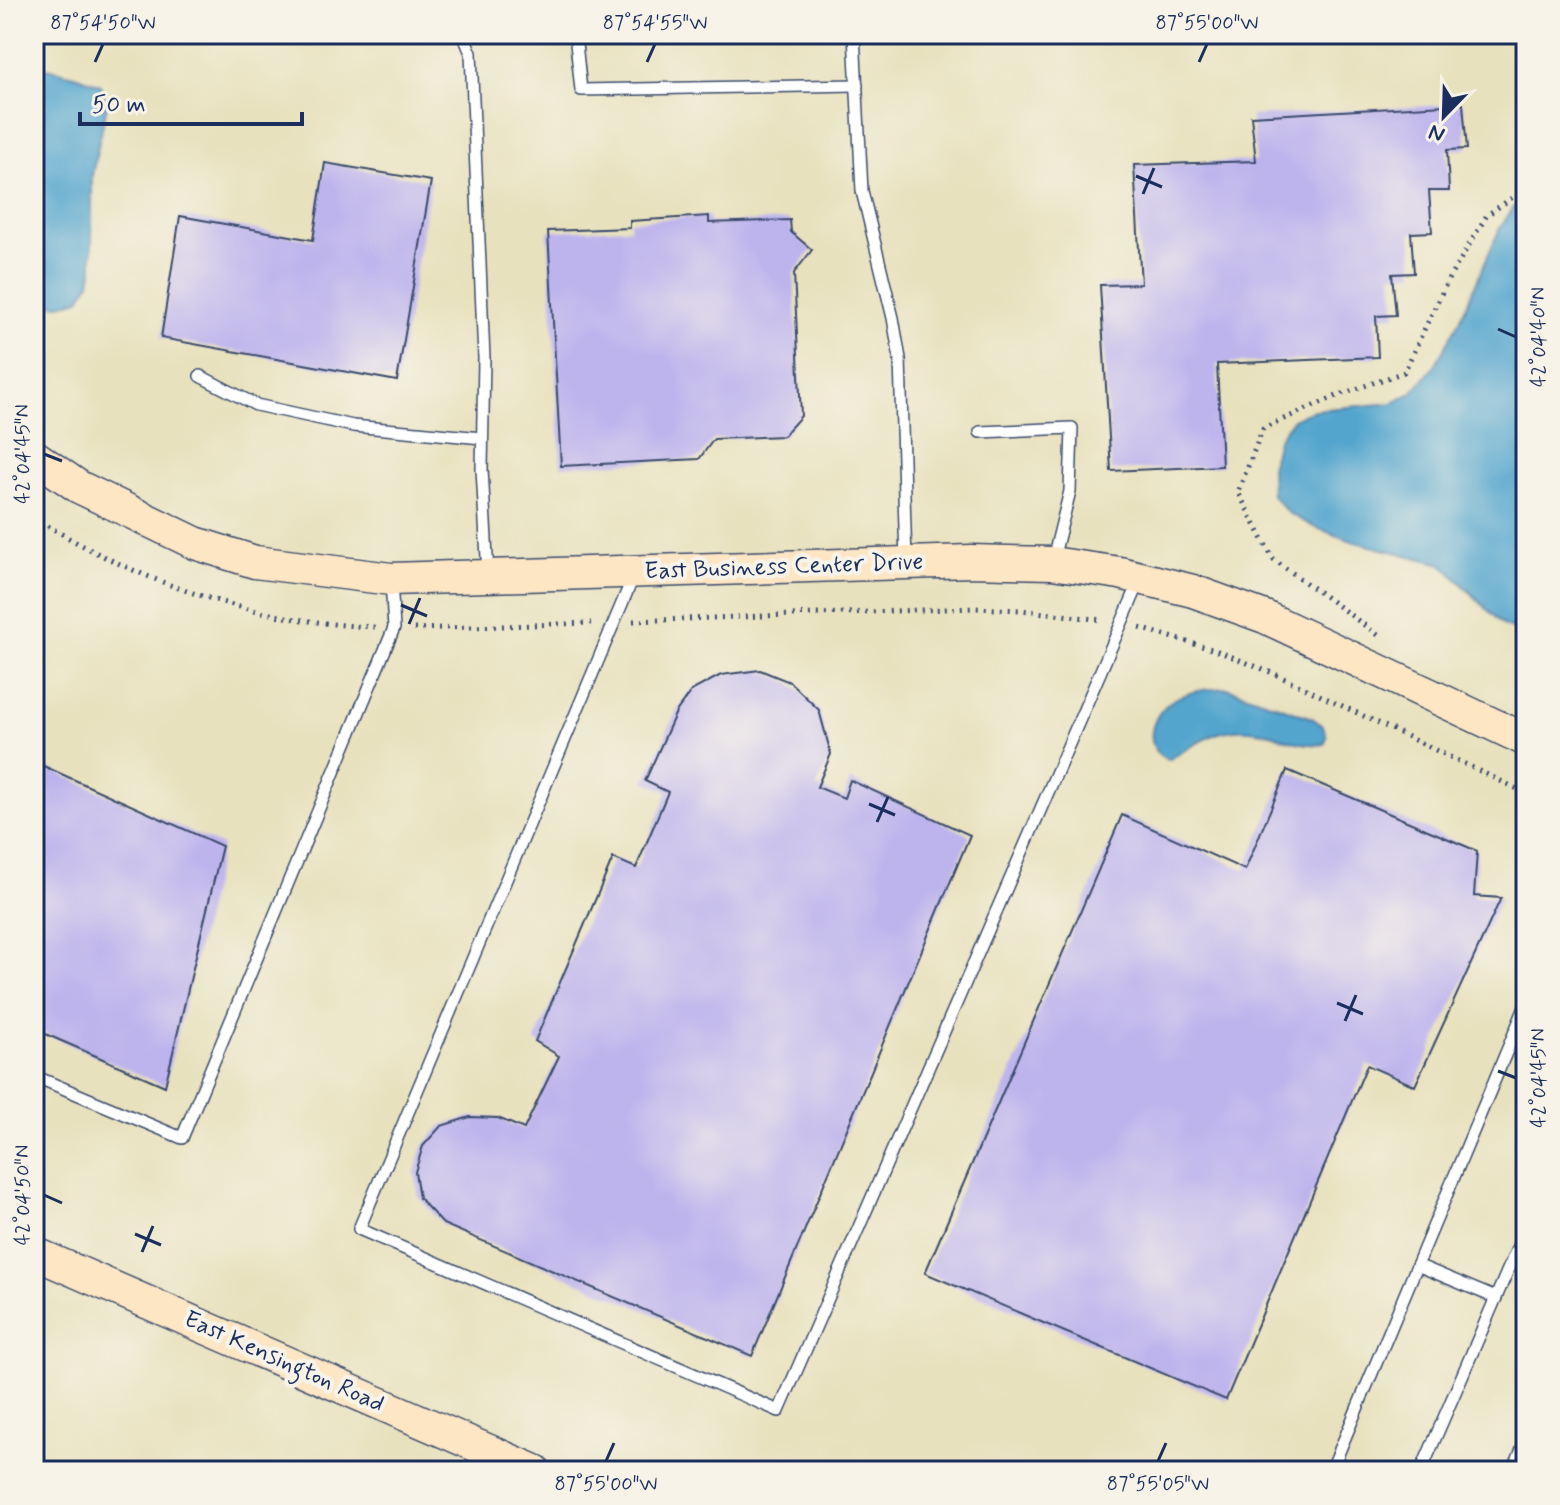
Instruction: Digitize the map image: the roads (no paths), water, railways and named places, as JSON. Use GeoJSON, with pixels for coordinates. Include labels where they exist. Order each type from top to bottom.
{"type":"FeatureCollection","features":[{"type":"Feature","properties":{"kind":"street","name":"East Business Center Drive"},"geometry":{"type":"LineString","coordinates":[[38,470],[195,543],[255,562],[391,579],[971,561],[1052,563],[1141,578],[1193,591],[1265,617],[1526,740]]}},
{"type":"Feature","properties":{"kind":"street","name":"East Kensington Road"},"geometry":{"type":"LineString","coordinates":[[34,1253],[535,1471]]}},
{"type":"Feature","properties":{"kind":"lane"},"geometry":{"type":"LineString","coordinates":[[463,34],[471,53],[484,358],[482,438],[488,576]]}},
{"type":"Feature","properties":{"kind":"lane"},"geometry":{"type":"LineString","coordinates":[[575,34],[581,90],[857,85]]}},
{"type":"Feature","properties":{"kind":"lane"},"geometry":{"type":"LineString","coordinates":[[854,34],[862,191],[900,359],[906,563]]}},
{"type":"Feature","properties":{"kind":"lane"},"geometry":{"type":"LineString","coordinates":[[200,376],[256,405],[353,426],[482,438]]}},
{"type":"Feature","properties":{"kind":"lane"},"geometry":{"type":"LineString","coordinates":[[980,432],[1072,428],[1070,491],[1052,563]]}},
{"type":"Feature","properties":{"kind":"lane"},"geometry":{"type":"LineString","coordinates":[[636,571],[359,1229],[779,1411],[1141,578]]}},
{"type":"Feature","properties":{"kind":"lane"},"geometry":{"type":"LineString","coordinates":[[34,1076],[182,1138],[394,628],[391,579]]}},
{"type":"Feature","properties":{"kind":"lane"},"geometry":{"type":"LineString","coordinates":[[1331,1471],[1526,1005]]}},
{"type":"Feature","properties":{"kind":"lane"},"geometry":{"type":"LineString","coordinates":[[1421,1471],[1526,1228]]}},
{"type":"Feature","properties":{"kind":"lane"},"geometry":{"type":"LineString","coordinates":[[1417,1265],[1496,1298]]}},
{"type":"Feature","properties":{"kind":"lane"},"geometry":{"type":"LineString","coordinates":[[1513,1471],[1526,1440]]}},
{"type":"Feature","properties":{"kind":"water"},"geometry":{"type":"Polygon","coordinates":[[[34,65],[101,85],[107,105],[92,175],[90,283],[80,299],[60,305],[34,303],[34,65]]]}},
{"type":"Feature","properties":{"kind":"water"},"geometry":{"type":"Polygon","coordinates":[[[1526,200],[1526,635],[1504,626],[1442,564],[1355,542],[1314,527],[1288,513],[1272,495],[1271,468],[1278,439],[1293,419],[1314,410],[1393,403],[1412,393],[1434,367],[1459,322],[1500,228],[1515,205],[1526,200]]]}},
{"type":"Feature","properties":{"kind":"water"},"geometry":{"type":"Polygon","coordinates":[[[1228,688],[1312,718],[1323,726],[1327,737],[1324,744],[1308,744],[1263,732],[1235,730],[1212,736],[1168,760],[1159,755],[1154,747],[1152,730],[1159,713],[1166,706],[1193,692],[1228,688]]]}}]}
